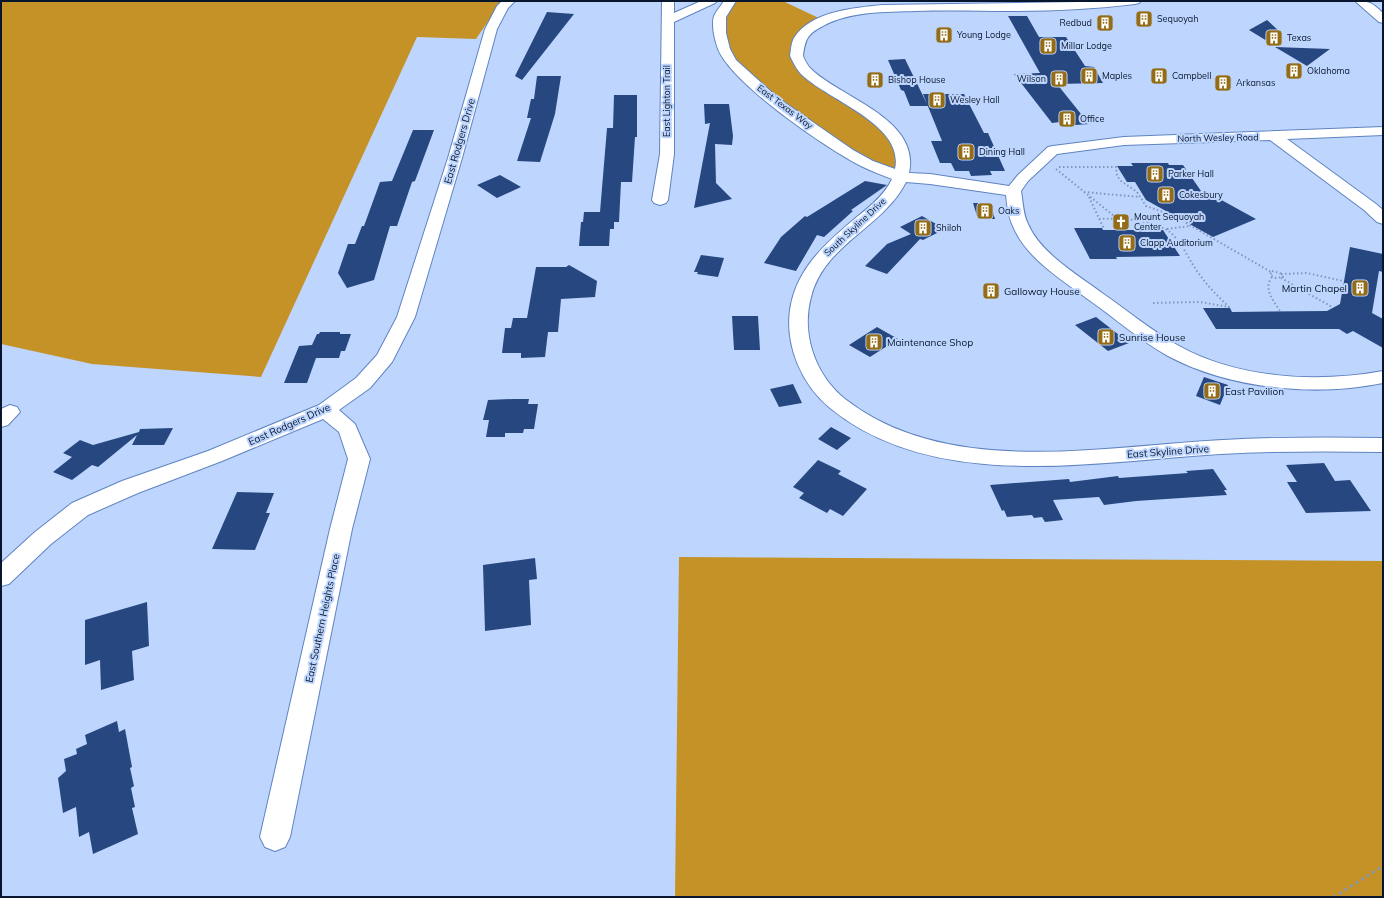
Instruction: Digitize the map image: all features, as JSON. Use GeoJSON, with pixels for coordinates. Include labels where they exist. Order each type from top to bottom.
{"type":"FeatureCollection","features":[{"type":"Feature","properties":{"kind":"street","name":"East Rodgers Drive"},"geometry":{"type":"LineString","coordinates":[[1,577],[43,538],[80,509],[130,487],[215,456],[326,410],[363,383],[384,358],[406,317],[455,158],[491,29],[503,6],[508,1]]}},
{"type":"Feature","properties":{"kind":"street","name":"East Lighton Trail"},"geometry":{"type":"LineString","coordinates":[[660,200],[667,154],[668,1]]}},
{"type":"Feature","properties":{"kind":"street"},"geometry":{"type":"LineString","coordinates":[[668,20],[711,1]]}},
{"type":"Feature","properties":{"kind":"street","name":"East Texas Way"},"geometry":{"type":"LineString","coordinates":[[730,1],[720,17],[720,33],[724,49],[731,62],[741,73],[773,100],[848,153],[868,164],[901,177],[1013,191]]}},
{"type":"Feature","properties":{"kind":"street","name":"South Skyline Drive"},"geometry":{"type":"LineString","coordinates":[[953,453],[919,446],[889,434],[852,415],[821,389],[807,365],[799,342],[799,312],[804,287],[816,266],[833,245],[886,199],[895,189],[901,177],[905,156],[902,146],[888,127],[807,73],[800,64],[796,55],[797,44],[804,33],[832,17],[869,10],[895,8],[1079,6],[1134,1]]}},
{"type":"Feature","properties":{"kind":"street"},"geometry":{"type":"LineString","coordinates":[[1361,1],[1383,19]]}},
{"type":"Feature","properties":{"kind":"street","name":"North Wesley Road"},"geometry":{"type":"LineString","coordinates":[[1013,191],[1023,178],[1053,150],[1124,141],[1173,138],[1274,136],[1383,131]]}},
{"type":"Feature","properties":{"kind":"street"},"geometry":{"type":"LineString","coordinates":[[1274,136],[1383,218]]}},
{"type":"Feature","properties":{"kind":"street"},"geometry":{"type":"LineString","coordinates":[[1013,191],[1022,228],[1034,245],[1050,262],[1161,343],[1186,357],[1215,368],[1250,376],[1312,383],[1342,382],[1383,377]]}},
{"type":"Feature","properties":{"kind":"street","name":"East Southern Heights Place"},"geometry":{"type":"LineString","coordinates":[[275,838],[341,528],[359,459],[348,430],[326,410]]}},
{"type":"Feature","properties":{"kind":"street","name":"East Skyline Drive"},"geometry":{"type":"LineString","coordinates":[[953,453],[992,459],[1030,460],[1239,446],[1293,444],[1383,445]]}},
{"type":"Feature","properties":{"kind":"path"},"geometry":{"type":"LineString","coordinates":[[1130,229],[1114,218],[1054,167],[1116,167],[1116,172],[1121,181],[1133,188],[1146,206],[1174,216],[1271,272],[1281,274],[1307,273],[1343,281]]}},
{"type":"Feature","properties":{"kind":"path"},"geometry":{"type":"LineString","coordinates":[[1083,192],[1140,197]]}},
{"type":"Feature","properties":{"kind":"path"},"geometry":{"type":"LineString","coordinates":[[1088,196],[1104,229]]}},
{"type":"Feature","properties":{"kind":"path"},"geometry":{"type":"LineString","coordinates":[[1099,219],[1114,218],[1146,222],[1166,230],[1173,235],[1200,276],[1229,307],[1200,302],[1151,303]]}},
{"type":"Feature","properties":{"kind":"path"},"geometry":{"type":"LineString","coordinates":[[1166,230],[1192,226]]}},
{"type":"Feature","properties":{"kind":"path"},"geometry":{"type":"LineString","coordinates":[[1271,272],[1270,275],[1272,277],[1268,283],[1267,290],[1280,311]]}},
{"type":"Feature","properties":{"kind":"path"},"geometry":{"type":"LineString","coordinates":[[1281,274],[1283,277],[1281,278]]}},
{"type":"Feature","properties":{"kind":"path"},"geometry":{"type":"LineString","coordinates":[[1272,277],[1281,278],[1332,307]]}},
{"type":"Feature","properties":{"kind":"path"},"geometry":{"type":"LineString","coordinates":[[1334,897],[1383,866]]}},
{"type":"Feature","properties":{"kind":"shaded area"},"geometry":{"type":"Polygon","coordinates":[[[1,1],[502,1],[476,39],[417,37],[261,377],[92,364],[1,344],[1,1]]]}},
{"type":"Feature","properties":{"kind":"shaded area"},"geometry":{"type":"Polygon","coordinates":[[[730,1],[785,2],[825,21],[804,33],[799,64],[888,127],[901,177],[865,162],[741,73],[720,33],[730,1]]]}},
{"type":"Feature","properties":{"kind":"shaded area"},"geometry":{"type":"Polygon","coordinates":[[[679,557],[1383,561],[1383,897],[675,897],[679,557]]]}},
{"type":"Feature","properties":{"kind":"building"},"geometry":{"type":"Polygon","coordinates":[[[547,12],[574,14],[522,80],[515,76],[547,12]]]}},
{"type":"Feature","properties":{"kind":"building"},"geometry":{"type":"Polygon","coordinates":[[[1008,16],[1027,16],[1039,37],[1066,37],[1085,66],[1094,67],[1103,83],[1057,84],[1089,124],[1062,126],[1060,122],[1052,123],[1014,74],[1040,73],[1008,16]]]}},
{"type":"Feature","properties":{"kind":"building"},"geometry":{"type":"Polygon","coordinates":[[[1267,20],[1280,32],[1267,41],[1249,30],[1267,20]]]}},
{"type":"Feature","properties":{"kind":"building"},"geometry":{"type":"Polygon","coordinates":[[[1275,47],[1330,49],[1307,66],[1275,47]]]}},
{"type":"Feature","properties":{"kind":"building"},"geometry":{"type":"Polygon","coordinates":[[[905,59],[928,106],[910,106],[904,91],[901,90],[888,60],[905,59]]]}},
{"type":"Feature","properties":{"kind":"building"},"geometry":{"type":"Polygon","coordinates":[[[537,76],[561,76],[555,114],[540,162],[517,161],[531,118],[527,118],[531,99],[534,99],[537,76]]]}},
{"type":"Feature","properties":{"kind":"building"},"geometry":{"type":"Polygon","coordinates":[[[923,94],[964,94],[984,133],[988,133],[1005,171],[990,171],[992,175],[971,176],[969,171],[955,171],[951,163],[940,163],[931,141],[942,141],[923,94]]]}},
{"type":"Feature","properties":{"kind":"building"},"geometry":{"type":"Polygon","coordinates":[[[614,95],[637,95],[637,137],[635,137],[632,182],[621,182],[619,222],[614,222],[614,229],[610,229],[609,246],[579,246],[581,222],[583,222],[584,212],[600,212],[607,128],[613,128],[614,95]]]}},
{"type":"Feature","properties":{"kind":"building"},"geometry":{"type":"Polygon","coordinates":[[[704,104],[729,104],[733,136],[732,145],[715,144],[716,183],[732,199],[694,208],[710,123],[705,124],[704,104]]]}},
{"type":"Feature","properties":{"kind":"building"},"geometry":{"type":"Polygon","coordinates":[[[413,130],[434,130],[415,181],[412,182],[397,226],[390,226],[374,280],[347,288],[338,273],[348,244],[355,244],[362,226],[364,226],[380,182],[392,181],[413,130]]]}},
{"type":"Feature","properties":{"kind":"building"},"geometry":{"type":"Polygon","coordinates":[[[1131,163],[1168,163],[1169,165],[1183,165],[1201,191],[1213,198],[1216,197],[1256,219],[1213,237],[1146,200],[1135,182],[1127,182],[1117,166],[1133,166],[1131,163]]]}},
{"type":"Feature","properties":{"kind":"building"},"geometry":{"type":"Polygon","coordinates":[[[500,175],[521,187],[497,198],[477,185],[500,175]]]}},
{"type":"Feature","properties":{"kind":"building"},"geometry":{"type":"Polygon","coordinates":[[[865,181],[887,185],[851,210],[853,211],[824,237],[817,235],[796,271],[764,263],[781,237],[805,216],[807,217],[865,181]]]}},
{"type":"Feature","properties":{"kind":"building","name":"Oaks"},"geometry":{"type":"Polygon","coordinates":[[[973,203],[990,203],[995,219],[978,219],[973,203]]]}},
{"type":"Feature","properties":{"kind":"building"},"geometry":{"type":"Polygon","coordinates":[[[922,216],[945,229],[923,240],[920,239],[887,274],[865,266],[887,244],[911,234],[900,227],[922,216]]]}},
{"type":"Feature","properties":{"kind":"building","name":"Clapp Auditorium"},"geometry":{"type":"Polygon","coordinates":[[[1074,228],[1102,228],[1103,230],[1163,230],[1180,256],[1090,259],[1074,228]]]}},
{"type":"Feature","properties":{"kind":"building","name":"Martin Chapel"},"geometry":{"type":"Polygon","coordinates":[[[1350,247],[1383,254],[1383,272],[1379,271],[1372,313],[1383,319],[1383,348],[1353,331],[1347,334],[1339,329],[1216,329],[1203,308],[1230,308],[1232,312],[1327,311],[1340,304],[1350,247]]]}},
{"type":"Feature","properties":{"kind":"building"},"geometry":{"type":"Polygon","coordinates":[[[701,255],[724,258],[718,277],[697,274],[698,272],[694,272],[701,255]]]}},
{"type":"Feature","properties":{"kind":"building"},"geometry":{"type":"Polygon","coordinates":[[[569,265],[597,281],[595,297],[561,299],[558,332],[548,332],[545,357],[521,358],[521,353],[502,353],[505,328],[511,328],[513,318],[527,318],[536,267],[566,267],[569,265]]]}},
{"type":"Feature","properties":{"kind":"building"},"geometry":{"type":"Polygon","coordinates":[[[732,316],[758,316],[760,350],[734,350],[732,316]]]}},
{"type":"Feature","properties":{"kind":"building","name":"Sunrise House"},"geometry":{"type":"Polygon","coordinates":[[[1096,317],[1129,343],[1108,351],[1075,325],[1096,317]]]}},
{"type":"Feature","properties":{"kind":"building","name":"Maintenance Shop"},"geometry":{"type":"Polygon","coordinates":[[[877,327],[898,339],[870,357],[849,345],[877,327]]]}},
{"type":"Feature","properties":{"kind":"building"},"geometry":{"type":"Polygon","coordinates":[[[320,332],[340,332],[340,334],[351,334],[345,351],[341,351],[339,358],[316,358],[307,383],[284,383],[299,346],[312,345],[317,334],[320,332]]]}},
{"type":"Feature","properties":{"kind":"building","name":"East Pavilion"},"geometry":{"type":"Polygon","coordinates":[[[1204,377],[1228,385],[1220,405],[1196,396],[1204,377]]]}},
{"type":"Feature","properties":{"kind":"building"},"geometry":{"type":"Polygon","coordinates":[[[793,384],[802,403],[779,407],[770,389],[793,384]]]}},
{"type":"Feature","properties":{"kind":"building"},"geometry":{"type":"Polygon","coordinates":[[[529,399],[528,404],[538,404],[534,429],[524,429],[523,433],[505,433],[505,437],[486,437],[489,420],[483,420],[488,400],[529,399]]]}},
{"type":"Feature","properties":{"kind":"building"},"geometry":{"type":"Polygon","coordinates":[[[831,427],[851,438],[837,450],[818,439],[831,427]]]}},
{"type":"Feature","properties":{"kind":"building"},"geometry":{"type":"Polygon","coordinates":[[[173,428],[164,445],[132,445],[137,435],[98,467],[92,465],[72,480],[53,472],[72,457],[63,453],[80,440],[93,445],[139,432],[140,429],[173,428]]]}},
{"type":"Feature","properties":{"kind":"building"},"geometry":{"type":"Polygon","coordinates":[[[818,460],[841,471],[838,474],[867,489],[843,516],[830,509],[827,513],[799,498],[804,493],[793,487],[818,460]]]}},
{"type":"Feature","properties":{"kind":"building"},"geometry":{"type":"Polygon","coordinates":[[[1324,463],[1335,481],[1350,480],[1371,511],[1306,513],[1287,482],[1297,482],[1286,465],[1324,463]]]}},
{"type":"Feature","properties":{"kind":"building"},"geometry":{"type":"Polygon","coordinates":[[[1213,469],[1227,490],[1224,490],[1227,495],[1136,501],[1104,505],[1099,497],[1053,500],[1063,520],[1045,522],[1042,517],[1034,518],[1032,515],[1007,517],[1004,510],[1002,511],[990,485],[1069,479],[1070,482],[1118,476],[1119,478],[1188,473],[1186,471],[1213,469]]]}},
{"type":"Feature","properties":{"kind":"building"},"geometry":{"type":"Polygon","coordinates":[[[237,492],[274,493],[266,513],[270,513],[255,550],[212,549],[237,492]]]}},
{"type":"Feature","properties":{"kind":"building"},"geometry":{"type":"Polygon","coordinates":[[[535,558],[537,579],[529,580],[531,625],[485,631],[483,565],[535,558]]]}},
{"type":"Feature","properties":{"kind":"building"},"geometry":{"type":"Polygon","coordinates":[[[147,602],[149,646],[132,651],[134,680],[101,690],[100,660],[85,665],[85,620],[147,602]]]}},
{"type":"Feature","properties":{"kind":"building"},"geometry":{"type":"Polygon","coordinates":[[[117,721],[119,732],[125,729],[134,786],[131,788],[135,807],[132,808],[138,834],[93,854],[89,832],[79,837],[76,807],[63,813],[58,778],[66,771],[64,759],[77,754],[76,749],[87,744],[85,735],[117,721]]]}},
{"type":"Feature","properties":{"kind":"place","name":"Sequoyah"},"geometry":{"type":"Point","coordinates":[1144,19]}},
{"type":"Feature","properties":{"kind":"place","name":"Redbud"},"geometry":{"type":"Point","coordinates":[1105,23]}},
{"type":"Feature","properties":{"kind":"place","name":"Young Lodge"},"geometry":{"type":"Point","coordinates":[944,35]}},
{"type":"Feature","properties":{"kind":"place","name":"Texas"},"geometry":{"type":"Point","coordinates":[1274,38]}},
{"type":"Feature","properties":{"kind":"place","name":"Millar Lodge"},"geometry":{"type":"Point","coordinates":[1048,46]}},
{"type":"Feature","properties":{"kind":"place","name":"Oklahoma"},"geometry":{"type":"Point","coordinates":[1294,71]}},
{"type":"Feature","properties":{"kind":"place","name":"Maples"},"geometry":{"type":"Point","coordinates":[1089,76]}},
{"type":"Feature","properties":{"kind":"place","name":"Campbell"},"geometry":{"type":"Point","coordinates":[1159,76]}},
{"type":"Feature","properties":{"kind":"place","name":"Wilson"},"geometry":{"type":"Point","coordinates":[1059,79]}},
{"type":"Feature","properties":{"kind":"place","name":"Bishop House"},"geometry":{"type":"Point","coordinates":[875,80]}},
{"type":"Feature","properties":{"kind":"place","name":"Arkansas"},"geometry":{"type":"Point","coordinates":[1223,83]}},
{"type":"Feature","properties":{"kind":"place","name":"Wesley Hall"},"geometry":{"type":"Point","coordinates":[937,100]}},
{"type":"Feature","properties":{"kind":"place","name":"Office"},"geometry":{"type":"Point","coordinates":[1067,119]}},
{"type":"Feature","properties":{"kind":"place","name":"Dining Hall"},"geometry":{"type":"Point","coordinates":[966,152]}},
{"type":"Feature","properties":{"kind":"place","name":"Parker Hall"},"geometry":{"type":"Point","coordinates":[1155,174]}},
{"type":"Feature","properties":{"kind":"place","name":"Cokesbury"},"geometry":{"type":"Point","coordinates":[1166,195]}},
{"type":"Feature","properties":{"kind":"place","name":"Oaks"},"geometry":{"type":"Point","coordinates":[985,211]}},
{"type":"Feature","properties":{"kind":"place","name":"Mount Sequoyah Center"},"geometry":{"type":"Point","coordinates":[1121,222]}},
{"type":"Feature","properties":{"kind":"place","name":"Shiloh"},"geometry":{"type":"Point","coordinates":[923,228]}},
{"type":"Feature","properties":{"kind":"place","name":"Clapp Auditorium"},"geometry":{"type":"Point","coordinates":[1127,243]}},
{"type":"Feature","properties":{"kind":"place","name":"Martin Chapel"},"geometry":{"type":"Point","coordinates":[1360,288]}},
{"type":"Feature","properties":{"kind":"place","name":"Galloway House"},"geometry":{"type":"Point","coordinates":[991,291]}},
{"type":"Feature","properties":{"kind":"place","name":"Sunrise House"},"geometry":{"type":"Point","coordinates":[1106,337]}},
{"type":"Feature","properties":{"kind":"place","name":"Maintenance Shop"},"geometry":{"type":"Point","coordinates":[874,342]}},
{"type":"Feature","properties":{"kind":"place","name":"East Pavilion"},"geometry":{"type":"Point","coordinates":[1212,391]}}]}
